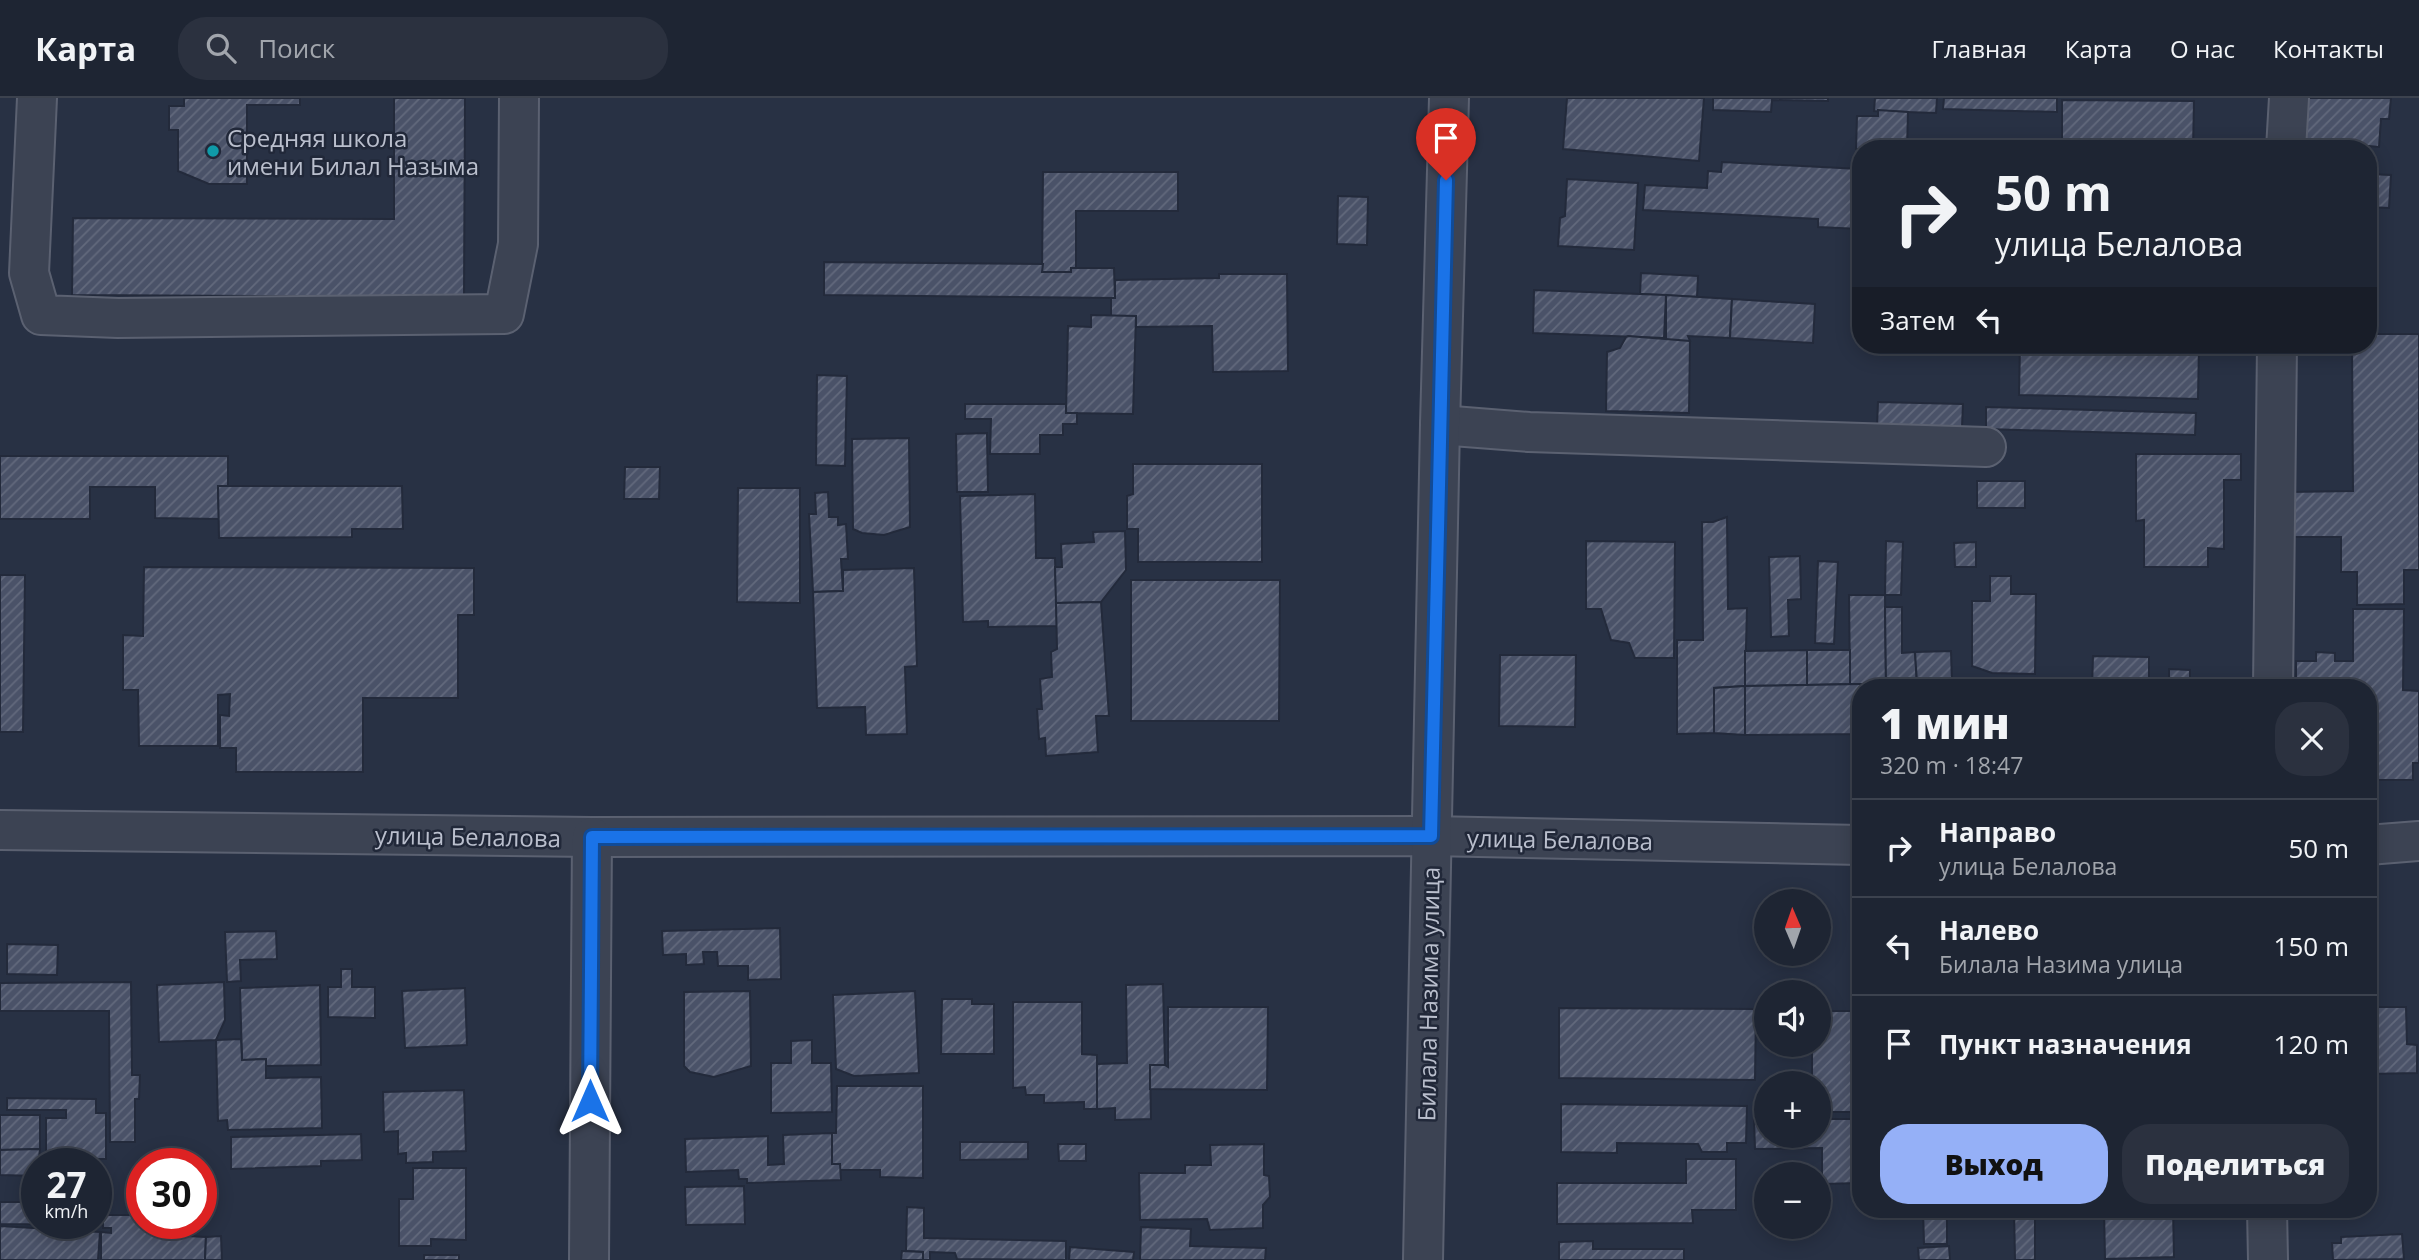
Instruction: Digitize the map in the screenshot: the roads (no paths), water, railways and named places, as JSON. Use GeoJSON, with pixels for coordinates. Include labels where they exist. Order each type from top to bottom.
{"type":"FeatureCollection","features":[{"type":"Feature","properties":{"kind":"street"},"geometry":{"type":"LineString","coordinates":[[37,98],[29,272],[40,314],[118,318],[504,314],[518,244],[519,98]]}},
{"type":"Feature","properties":{"kind":"street","name":"Билала Назима улица"},"geometry":{"type":"LineString","coordinates":[[1423,1260],[1449,98]]}},
{"type":"Feature","properties":{"kind":"street"},"geometry":{"type":"LineString","coordinates":[[2287,140],[2289,98]]}},
{"type":"Feature","properties":{"kind":"street"},"geometry":{"type":"LineString","coordinates":[[2273,679],[2277,354]]}},
{"type":"Feature","properties":{"kind":"street"},"geometry":{"type":"LineString","coordinates":[[1440,425],[1529,432],[1986,447]]}},
{"type":"Feature","properties":{"kind":"street","name":"улица Белалова"},"geometry":{"type":"LineString","coordinates":[[0,830],[592,837],[1431,836],[1852,845]]}},
{"type":"Feature","properties":{"kind":"street"},"geometry":{"type":"LineString","coordinates":[[589,1260],[592,837]]}},
{"type":"Feature","properties":{"kind":"street"},"geometry":{"type":"LineString","coordinates":[[2377,844],[2419,841]]}},
{"type":"Feature","properties":{"kind":"street"},"geometry":{"type":"LineString","coordinates":[[2267,1218],[2268,1260]]}},
{"type":"Feature","properties":{"kind":"place","name":"Средняя школа имени Билал Назыма"},"geometry":{"type":"Point","coordinates":[213,151]}}]}
